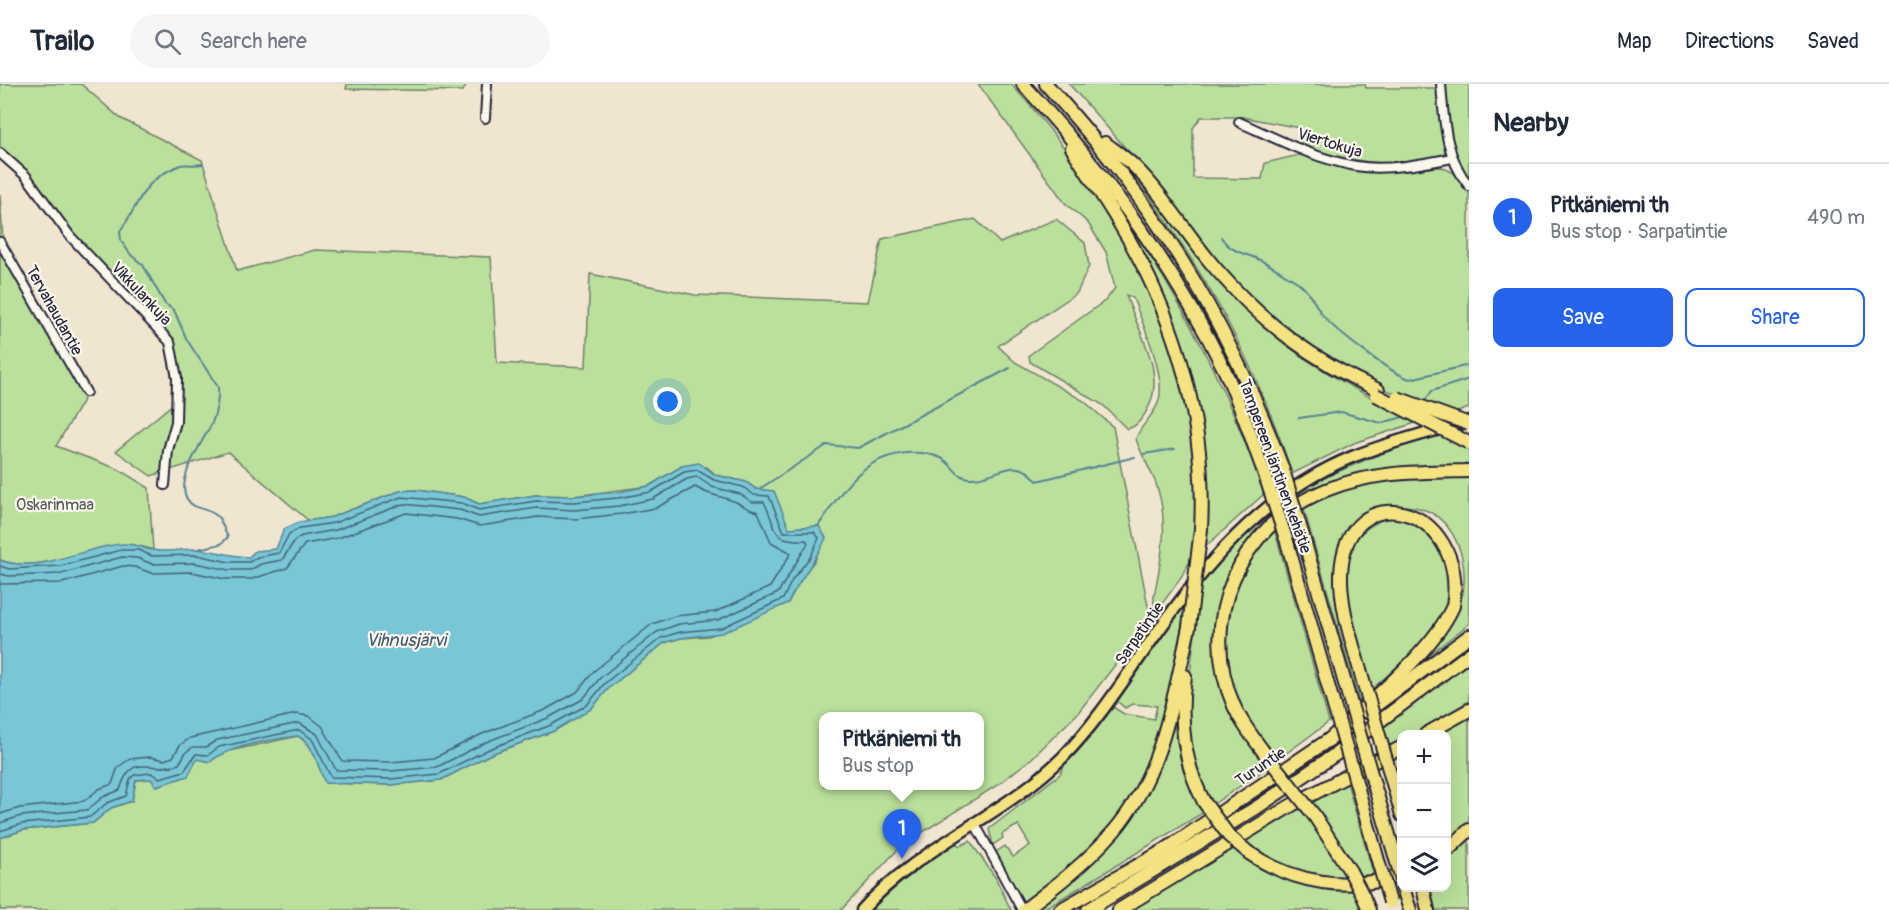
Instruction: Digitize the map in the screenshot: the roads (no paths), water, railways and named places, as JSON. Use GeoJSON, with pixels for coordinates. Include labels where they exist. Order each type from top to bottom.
{"type":"FeatureCollection","features":[{"type":"Feature","properties":{"kind":"highway","name":"Tampereen läntinen kehätie"},"geometry":{"type":"LineString","coordinates":[[1023,84],[1055,118],[1124,203],[1179,287],[1224,370],[1265,475],[1287,542],[1391,906]]}},
{"type":"Feature","properties":{"kind":"highway","name":"Tampereen läntinen kehätie"},"geometry":{"type":"LineString","coordinates":[[1046,84],[1083,125],[1138,194],[1193,277],[1239,363],[1282,467],[1397,863]]}},
{"type":"Feature","properties":{"kind":"highway"},"geometry":{"type":"LineString","coordinates":[[1055,118],[1136,254],[1178,353],[1192,404],[1201,457],[1201,529],[1182,700],[1183,740],[1192,777],[1204,802],[1229,836],[1249,853],[1287,874],[1321,882],[1368,883],[1397,876]]}},
{"type":"Feature","properties":{"kind":"highway"},"geometry":{"type":"LineString","coordinates":[[1083,125],[1133,165],[1217,271],[1273,326],[1297,346],[1469,443]]}},
{"type":"Feature","properties":{"kind":"highway"},"geometry":{"type":"LineString","coordinates":[[1377,393],[1469,423]]}},
{"type":"Feature","properties":{"kind":"highway"},"geometry":{"type":"LineString","coordinates":[[1370,910],[1350,871],[1314,815],[1266,755],[1234,706],[1222,668],[1220,639],[1227,592],[1251,546],[1274,520],[1290,509],[1342,484],[1398,472],[1469,471]]}},
{"type":"Feature","properties":{"kind":"highway"},"geometry":{"type":"LineString","coordinates":[[1329,740],[1369,701],[1412,660],[1438,631],[1453,606],[1461,582],[1460,555],[1448,532],[1428,516],[1402,511],[1377,516],[1357,531],[1347,548],[1342,566],[1342,588],[1349,632],[1363,681],[1369,701],[1390,773],[1397,800]]}},
{"type":"Feature","properties":{"kind":"highway"},"geometry":{"type":"LineString","coordinates":[[1023,910],[1084,863],[1115,830],[1137,797],[1162,741],[1189,627]]}},
{"type":"Feature","properties":{"kind":"highway","name":"Turuntie"},"geometry":{"type":"LineString","coordinates":[[1060,910],[1165,850],[1329,740],[1469,636]]}},
{"type":"Feature","properties":{"kind":"highway","name":"Turuntie"},"geometry":{"type":"LineString","coordinates":[[1088,910],[1256,808],[1336,754],[1469,654]]}},
{"type":"Feature","properties":{"kind":"highway"},"geometry":{"type":"LineString","coordinates":[[1435,730],[1469,710]]}},
{"type":"Feature","properties":{"kind":"highway"},"geometry":{"type":"LineString","coordinates":[[1119,910],[1292,805],[1397,749]]}},
{"type":"Feature","properties":{"kind":"highway"},"geometry":{"type":"LineString","coordinates":[[1451,847],[1469,830]]}},
{"type":"Feature","properties":{"kind":"highway"},"geometry":{"type":"LineString","coordinates":[[1405,892],[1410,910]]}},
{"type":"Feature","properties":{"kind":"highway"},"geometry":{"type":"LineString","coordinates":[[1424,892],[1428,910]]}},
{"type":"Feature","properties":{"kind":"main road","name":"Sarpatintie"},"geometry":{"type":"LineString","coordinates":[[861,910],[921,856],[1040,777],[1068,751],[1099,715],[1205,570],[1262,510],[1304,481],[1351,458],[1469,423]]}},
{"type":"Feature","properties":{"kind":"street"},"geometry":{"type":"LineString","coordinates":[[485,118],[487,84]]}},
{"type":"Feature","properties":{"kind":"street"},"geometry":{"type":"LineString","coordinates":[[1441,84],[1445,126],[1452,158],[1469,186]]}},
{"type":"Feature","properties":{"kind":"street","name":"Viertokuja"},"geometry":{"type":"LineString","coordinates":[[1239,122],[1318,155],[1355,166],[1390,166],[1452,158]]}},
{"type":"Feature","properties":{"kind":"street","name":"Vikkulankuja"},"geometry":{"type":"LineString","coordinates":[[0,153],[27,176],[70,236],[170,342],[177,378],[176,422],[168,450],[165,485]]}},
{"type":"Feature","properties":{"kind":"street","name":"Tervahaudantie"},"geometry":{"type":"LineString","coordinates":[[0,242],[86,392]]}},
{"type":"Feature","properties":{"kind":"street"},"geometry":{"type":"LineString","coordinates":[[974,822],[1023,910]]}},
{"type":"Feature","properties":{"kind":"water","name":"Vihnusjärvi"},"geometry":{"type":"Polygon","coordinates":[[[699,463],[716,475],[746,482],[756,489],[774,491],[789,528],[819,526],[826,538],[822,547],[788,603],[722,633],[681,638],[664,643],[609,688],[591,709],[554,731],[491,754],[441,780],[391,785],[325,783],[307,742],[298,736],[265,741],[228,752],[210,762],[197,759],[188,776],[156,786],[151,779],[136,780],[132,801],[111,808],[93,823],[23,830],[0,838],[0,560],[15,564],[46,562],[93,549],[126,544],[158,551],[195,549],[249,557],[255,551],[276,549],[284,529],[299,522],[332,517],[400,491],[416,490],[464,497],[479,504],[536,495],[574,496],[618,492],[649,486],[682,466],[699,463]]]}},
{"type":"Feature","properties":{"kind":"waterway"},"geometry":{"type":"LineString","coordinates":[[198,549],[221,544],[228,537],[218,517],[190,503],[184,491],[192,460],[212,423],[218,401],[218,387],[187,340],[174,310],[165,304],[143,265],[131,255],[121,241],[120,231],[143,193],[156,179],[178,166],[202,164]]}},
{"type":"Feature","properties":{"kind":"waterway"},"geometry":{"type":"LineString","coordinates":[[1221,237],[1229,246],[1264,262],[1304,287],[1321,313],[1337,330],[1376,360],[1401,375],[1410,379],[1469,365]]}},
{"type":"Feature","properties":{"kind":"waterway"},"geometry":{"type":"LineString","coordinates":[[761,488],[827,445],[858,448],[1010,368]]}},
{"type":"Feature","properties":{"kind":"waterway"},"geometry":{"type":"LineString","coordinates":[[1423,403],[1432,391],[1469,379]]}},
{"type":"Feature","properties":{"kind":"waterway"},"geometry":{"type":"LineString","coordinates":[[1299,418],[1341,412],[1381,423],[1407,416]]}},
{"type":"Feature","properties":{"kind":"waterway"},"geometry":{"type":"LineString","coordinates":[[1144,454],[1175,449]]}},
{"type":"Feature","properties":{"kind":"waterway"},"geometry":{"type":"LineString","coordinates":[[818,526],[854,478],[864,469],[890,456],[906,453],[933,455],[941,458],[961,476],[970,478],[979,478],[1005,469],[1021,469],[1037,481],[1135,457]]}},
{"type":"Feature","properties":{"kind":"place","name":"Pitkäniemi th"},"geometry":{"type":"Point","coordinates":[902,859]}},
{"type":"Feature","properties":{"kind":"park label","name":"Oskarinmaa"},"geometry":{"type":"Point","coordinates":[55,504]}}]}
